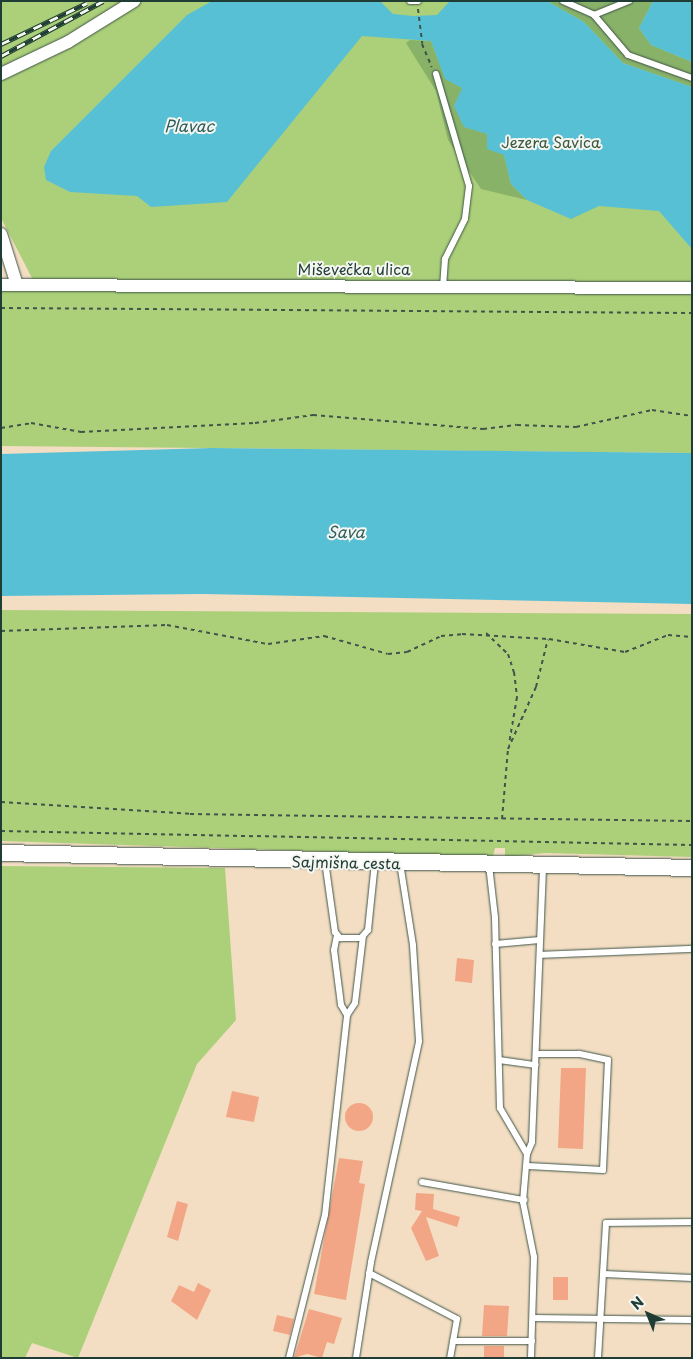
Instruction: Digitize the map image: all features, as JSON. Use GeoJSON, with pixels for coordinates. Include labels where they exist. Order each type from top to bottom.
{"type":"FeatureCollection","features":[{"type":"Feature","properties":{"kind":"street"},"geometry":{"type":"LineString","coordinates":[[1,74],[68,42],[134,1]]}},
{"type":"Feature","properties":{"kind":"street"},"geometry":{"type":"LineString","coordinates":[[1,234],[17,284]]}},
{"type":"Feature","properties":{"kind":"street","name":"Miševečka ulica"},"geometry":{"type":"LineString","coordinates":[[1,285],[443,285],[692,288]]}},
{"type":"Feature","properties":{"kind":"street","name":"Sajmišna cesta"},"geometry":{"type":"LineString","coordinates":[[1,853],[692,868]]}},
{"type":"Feature","properties":{"kind":"lane"},"geometry":{"type":"LineString","coordinates":[[410,1],[418,1]]}},
{"type":"Feature","properties":{"kind":"lane"},"geometry":{"type":"LineString","coordinates":[[563,1],[594,15],[628,55],[692,78]]}},
{"type":"Feature","properties":{"kind":"lane"},"geometry":{"type":"LineString","coordinates":[[594,15],[629,1]]}},
{"type":"Feature","properties":{"kind":"lane"},"geometry":{"type":"LineString","coordinates":[[436,74],[469,186],[465,220],[445,259],[443,285]]}},
{"type":"Feature","properties":{"kind":"lane"},"geometry":{"type":"LineString","coordinates":[[325,861],[337,935],[334,950],[341,1005],[347,1015]]}},
{"type":"Feature","properties":{"kind":"lane"},"geometry":{"type":"LineString","coordinates":[[289,1358],[325,1215],[347,1015],[355,1002],[375,862]]}},
{"type":"Feature","properties":{"kind":"lane"},"geometry":{"type":"LineString","coordinates":[[356,1358],[369,1273],[419,1041],[413,945],[400,863]]}},
{"type":"Feature","properties":{"kind":"lane"},"geometry":{"type":"LineString","coordinates":[[489,865],[495,944],[500,1108],[527,1154],[528,1166],[524,1200],[534,1257],[531,1358]]}},
{"type":"Feature","properties":{"kind":"lane"},"geometry":{"type":"LineString","coordinates":[[527,1154],[532,1142],[537,1054],[543,866]]}},
{"type":"Feature","properties":{"kind":"lane"},"geometry":{"type":"LineString","coordinates":[[337,935],[340,938],[364,935]]}},
{"type":"Feature","properties":{"kind":"lane"},"geometry":{"type":"LineString","coordinates":[[495,944],[540,940]]}},
{"type":"Feature","properties":{"kind":"lane"},"geometry":{"type":"LineString","coordinates":[[540,955],[692,949]]}},
{"type":"Feature","properties":{"kind":"lane"},"geometry":{"type":"LineString","coordinates":[[528,1166],[603,1170],[608,1060],[579,1054],[537,1054]]}},
{"type":"Feature","properties":{"kind":"lane"},"geometry":{"type":"LineString","coordinates":[[499,1060],[536,1065]]}},
{"type":"Feature","properties":{"kind":"lane"},"geometry":{"type":"LineString","coordinates":[[422,1182],[524,1200]]}},
{"type":"Feature","properties":{"kind":"lane"},"geometry":{"type":"LineString","coordinates":[[598,1358],[602,1319],[606,1223],[692,1222]]}},
{"type":"Feature","properties":{"kind":"lane"},"geometry":{"type":"LineString","coordinates":[[369,1273],[457,1318],[450,1358]]}},
{"type":"Feature","properties":{"kind":"lane"},"geometry":{"type":"LineString","coordinates":[[604,1274],[692,1278]]}},
{"type":"Feature","properties":{"kind":"lane"},"geometry":{"type":"LineString","coordinates":[[533,1318],[692,1320]]}},
{"type":"Feature","properties":{"kind":"lane"},"geometry":{"type":"LineString","coordinates":[[453,1341],[532,1341]]}},
{"type":"Feature","properties":{"kind":"path"},"geometry":{"type":"LineString","coordinates":[[418,11],[422,44],[436,74]]}},
{"type":"Feature","properties":{"kind":"path"},"geometry":{"type":"LineString","coordinates":[[1,308],[692,313]]}},
{"type":"Feature","properties":{"kind":"path"},"geometry":{"type":"LineString","coordinates":[[1,428],[31,424],[81,432],[255,423],[313,415],[483,429],[517,425],[576,427],[652,410],[692,416]]}},
{"type":"Feature","properties":{"kind":"path"},"geometry":{"type":"LineString","coordinates":[[1,631],[167,625],[268,644],[324,636],[388,654],[407,652],[441,636],[486,633],[548,639],[625,652],[668,636],[692,637]]}},
{"type":"Feature","properties":{"kind":"path"},"geometry":{"type":"LineString","coordinates":[[486,633],[508,654],[514,672],[517,696],[508,749],[502,819]]}},
{"type":"Feature","properties":{"kind":"path"},"geometry":{"type":"LineString","coordinates":[[508,749],[536,687],[548,639]]}},
{"type":"Feature","properties":{"kind":"path"},"geometry":{"type":"LineString","coordinates":[[1,802],[190,814],[502,819],[606,816],[692,821]]}},
{"type":"Feature","properties":{"kind":"path"},"geometry":{"type":"LineString","coordinates":[[1,830],[692,845]]}},
{"type":"Feature","properties":{"kind":"green space","name":"Jezera Savica"},"geometry":{"type":"Polygon","coordinates":[[[1,1],[692,1],[692,283],[33,280],[1,218],[1,1]]]}},
{"type":"Feature","properties":{"kind":"green space"},"geometry":{"type":"Polygon","coordinates":[[[547,1],[653,1],[639,28],[651,45],[692,62],[692,87],[623,63],[584,22],[547,1]]]}},
{"type":"Feature","properties":{"kind":"green space"},"geometry":{"type":"Polygon","coordinates":[[[410,40],[431,41],[445,78],[462,88],[487,134],[504,154],[511,184],[527,200],[481,189],[448,140],[436,91],[406,43],[410,40]]]}},
{"type":"Feature","properties":{"kind":"green space"},"geometry":{"type":"Polygon","coordinates":[[[1,290],[692,292],[692,453],[1,446],[1,290]]]}},
{"type":"Feature","properties":{"kind":"green space"},"geometry":{"type":"Polygon","coordinates":[[[1,610],[692,614],[692,857],[545,853],[505,857],[505,848],[495,848],[493,857],[1,841],[1,610]]]}},
{"type":"Feature","properties":{"kind":"green space"},"geometry":{"type":"Polygon","coordinates":[[[1,866],[225,868],[236,1020],[197,1064],[78,1358],[32,1343],[25,1358],[1,1358],[1,866]]]}},
{"type":"Feature","properties":{"kind":"water","name":"Plavac"},"geometry":{"type":"Polygon","coordinates":[[[212,1],[380,1],[393,14],[413,16],[437,15],[450,1],[547,1],[584,22],[623,63],[692,87],[692,249],[659,211],[599,206],[571,219],[527,200],[511,184],[504,155],[487,149],[487,134],[464,127],[454,106],[462,88],[445,79],[431,41],[362,36],[227,202],[151,207],[137,196],[70,192],[46,180],[44,167],[51,151],[187,15],[212,1]]]}},
{"type":"Feature","properties":{"kind":"water"},"geometry":{"type":"Polygon","coordinates":[[[653,1],[692,1],[692,62],[651,45],[639,28],[653,1]]]}},
{"type":"Feature","properties":{"kind":"water","name":"Sava"},"geometry":{"type":"Polygon","coordinates":[[[212,448],[692,453],[692,604],[202,594],[1,596],[1,454],[212,448]]]}},
{"type":"Feature","properties":{"kind":"building"},"geometry":{"type":"Polygon","coordinates":[[[457,958],[474,960],[472,983],[455,981],[457,958]]]}},
{"type":"Feature","properties":{"kind":"building"},"geometry":{"type":"Polygon","coordinates":[[[561,1068],[586,1068],[583,1149],[558,1148],[561,1068]]]}},
{"type":"Feature","properties":{"kind":"building"},"geometry":{"type":"Polygon","coordinates":[[[232,1091],[259,1097],[254,1122],[226,1117],[232,1091]]]}},
{"type":"Feature","properties":{"kind":"building"},"geometry":{"type":"Polygon","coordinates":[[[359,1103],[369,1107],[373,1117],[369,1127],[359,1131],[349,1127],[345,1117],[349,1107],[359,1103]]]}},
{"type":"Feature","properties":{"kind":"building"},"geometry":{"type":"Polygon","coordinates":[[[339,1158],[363,1161],[359,1183],[365,1184],[346,1300],[314,1294],[339,1158]]]}},
{"type":"Feature","properties":{"kind":"building"},"geometry":{"type":"Polygon","coordinates":[[[416,1193],[434,1194],[433,1209],[460,1217],[457,1227],[426,1217],[439,1256],[426,1261],[411,1228],[422,1211],[415,1210],[416,1193]]]}},
{"type":"Feature","properties":{"kind":"building"},"geometry":{"type":"Polygon","coordinates":[[[177,1201],[188,1204],[178,1241],[167,1237],[177,1201]]]}},
{"type":"Feature","properties":{"kind":"building"},"geometry":{"type":"Polygon","coordinates":[[[553,1277],[568,1277],[568,1300],[553,1300],[553,1277]]]}},
{"type":"Feature","properties":{"kind":"building"},"geometry":{"type":"Polygon","coordinates":[[[198,1283],[211,1290],[197,1320],[171,1301],[179,1285],[194,1292],[198,1283]]]}},
{"type":"Feature","properties":{"kind":"building"},"geometry":{"type":"Polygon","coordinates":[[[484,1305],[509,1306],[507,1336],[482,1336],[484,1305]]]}},
{"type":"Feature","properties":{"kind":"building"},"geometry":{"type":"Polygon","coordinates":[[[309,1309],[342,1318],[334,1344],[327,1342],[322,1358],[307,1354],[294,1358],[309,1309]]]}},
{"type":"Feature","properties":{"kind":"building"},"geometry":{"type":"Polygon","coordinates":[[[277,1315],[294,1319],[290,1335],[273,1331],[277,1315]]]}},
{"type":"Feature","properties":{"kind":"building"},"geometry":{"type":"Polygon","coordinates":[[[484,1346],[504,1346],[504,1358],[484,1358],[484,1346]]]}},
{"type":"Feature","properties":{"kind":"railway"},"geometry":{"type":"LineString","coordinates":[[1,56],[103,1]]}},
{"type":"Feature","properties":{"kind":"railway"},"geometry":{"type":"LineString","coordinates":[[1,44],[87,3]]}}]}
